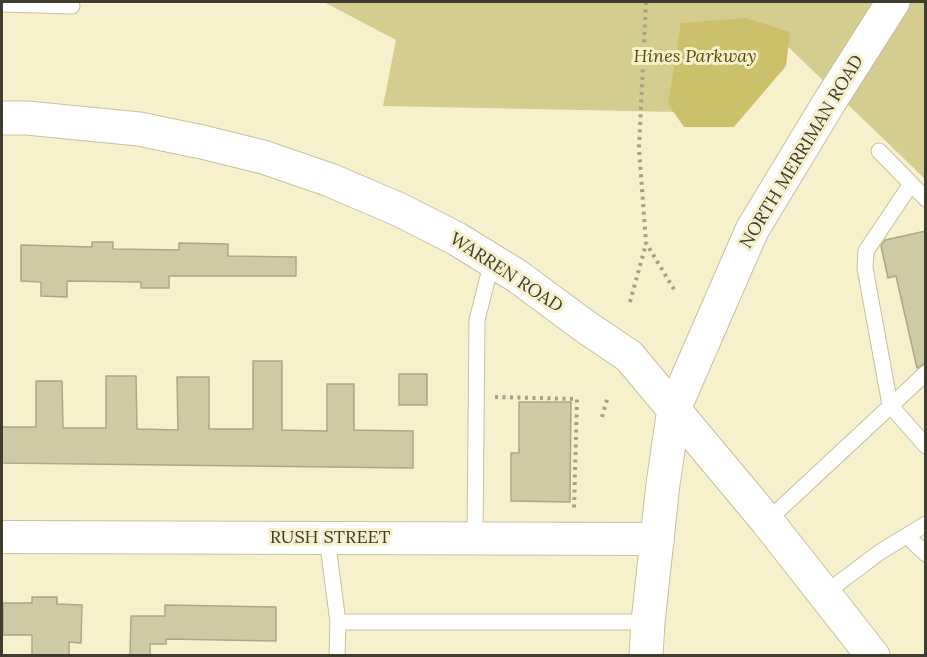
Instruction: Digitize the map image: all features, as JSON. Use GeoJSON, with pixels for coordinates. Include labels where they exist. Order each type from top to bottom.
{"type":"FeatureCollection","features":[{"type":"Feature","properties":{"kind":"main road","name":"NORTH MERRIMAN ROAD"},"geometry":{"type":"LineString","coordinates":[[646,656],[663,484],[674,409],[752,230],[892,4]]}},
{"type":"Feature","properties":{"kind":"main road","name":"WARREN ROAD"},"geometry":{"type":"LineString","coordinates":[[2,118],[39,119],[140,129],[263,157],[330,180],[400,210],[457,239],[517,276],[629,356],[767,521],[824,594],[862,651]]}},
{"type":"Feature","properties":{"kind":"street","name":"RUSH STREET"},"geometry":{"type":"LineString","coordinates":[[2,537],[658,539]]}},
{"type":"Feature","properties":{"kind":"lane"},"geometry":{"type":"LineString","coordinates":[[2,4],[72,6]]}},
{"type":"Feature","properties":{"kind":"lane"},"geometry":{"type":"LineString","coordinates":[[879,151],[926,199]]}},
{"type":"Feature","properties":{"kind":"lane"},"geometry":{"type":"LineString","coordinates":[[911,184],[866,251],[865,268],[890,405],[926,446]]}},
{"type":"Feature","properties":{"kind":"lane"},"geometry":{"type":"LineString","coordinates":[[474,538],[477,320],[492,261]]}},
{"type":"Feature","properties":{"kind":"lane"},"geometry":{"type":"LineString","coordinates":[[767,521],[926,372]]}},
{"type":"Feature","properties":{"kind":"lane"},"geometry":{"type":"LineString","coordinates":[[824,594],[880,552],[926,524]]}},
{"type":"Feature","properties":{"kind":"lane"},"geometry":{"type":"LineString","coordinates":[[907,536],[926,554]]}},
{"type":"Feature","properties":{"kind":"lane"},"geometry":{"type":"LineString","coordinates":[[327,538],[338,622],[337,656]]}},
{"type":"Feature","properties":{"kind":"lane"},"geometry":{"type":"LineString","coordinates":[[338,622],[648,622]]}},
{"type":"Feature","properties":{"kind":"path"},"geometry":{"type":"LineString","coordinates":[[630,302],[646,243],[639,148],[646,2]]}},
{"type":"Feature","properties":{"kind":"path"},"geometry":{"type":"LineString","coordinates":[[646,243],[675,291]]}},
{"type":"Feature","properties":{"kind":"path"},"geometry":{"type":"LineString","coordinates":[[476,396],[577,399],[574,509]]}},
{"type":"Feature","properties":{"kind":"path"},"geometry":{"type":"LineString","coordinates":[[602,417],[608,396]]}},
{"type":"Feature","properties":{"kind":"green space","name":"Hines Parkway"},"geometry":{"type":"Polygon","coordinates":[[[324,2],[925,2],[925,179],[779,38],[729,113],[383,106],[396,40],[324,2]]]}},
{"type":"Feature","properties":{"kind":"green space"},"geometry":{"type":"Polygon","coordinates":[[[746,18],[790,32],[786,66],[734,127],[684,127],[668,104],[681,23],[746,18]]]}},
{"type":"Feature","properties":{"kind":"building"},"geometry":{"type":"Polygon","coordinates":[[[926,231],[926,363],[917,368],[896,276],[888,278],[881,246],[885,240],[926,231]]]}},
{"type":"Feature","properties":{"kind":"building"},"geometry":{"type":"Polygon","coordinates":[[[92,242],[113,242],[113,249],[179,250],[179,243],[228,244],[228,256],[296,257],[296,276],[169,276],[169,288],[141,288],[141,282],[67,281],[67,297],[41,296],[41,282],[21,281],[21,245],[92,247],[92,242]]]}},
{"type":"Feature","properties":{"kind":"building"},"geometry":{"type":"Polygon","coordinates":[[[253,361],[282,361],[282,430],[327,431],[327,384],[354,384],[354,430],[413,431],[413,468],[2,463],[2,427],[36,427],[36,381],[62,381],[63,428],[106,428],[106,376],[136,376],[137,429],[178,430],[177,377],[209,377],[209,429],[253,429],[253,361]]]}},
{"type":"Feature","properties":{"kind":"building"},"geometry":{"type":"Polygon","coordinates":[[[399,374],[427,374],[427,405],[399,405],[399,374]]]}},
{"type":"Feature","properties":{"kind":"building"},"geometry":{"type":"Polygon","coordinates":[[[519,402],[571,402],[570,502],[511,501],[511,453],[519,453],[519,402]]]}},
{"type":"Feature","properties":{"kind":"building"},"geometry":{"type":"Polygon","coordinates":[[[32,597],[57,597],[57,604],[82,605],[81,643],[69,642],[69,656],[32,656],[32,635],[3,635],[3,603],[32,603],[32,597]]]}},
{"type":"Feature","properties":{"kind":"building"},"geometry":{"type":"Polygon","coordinates":[[[165,605],[276,607],[276,641],[166,639],[166,644],[150,644],[150,656],[130,656],[131,616],[165,616],[165,605]]]}}]}
